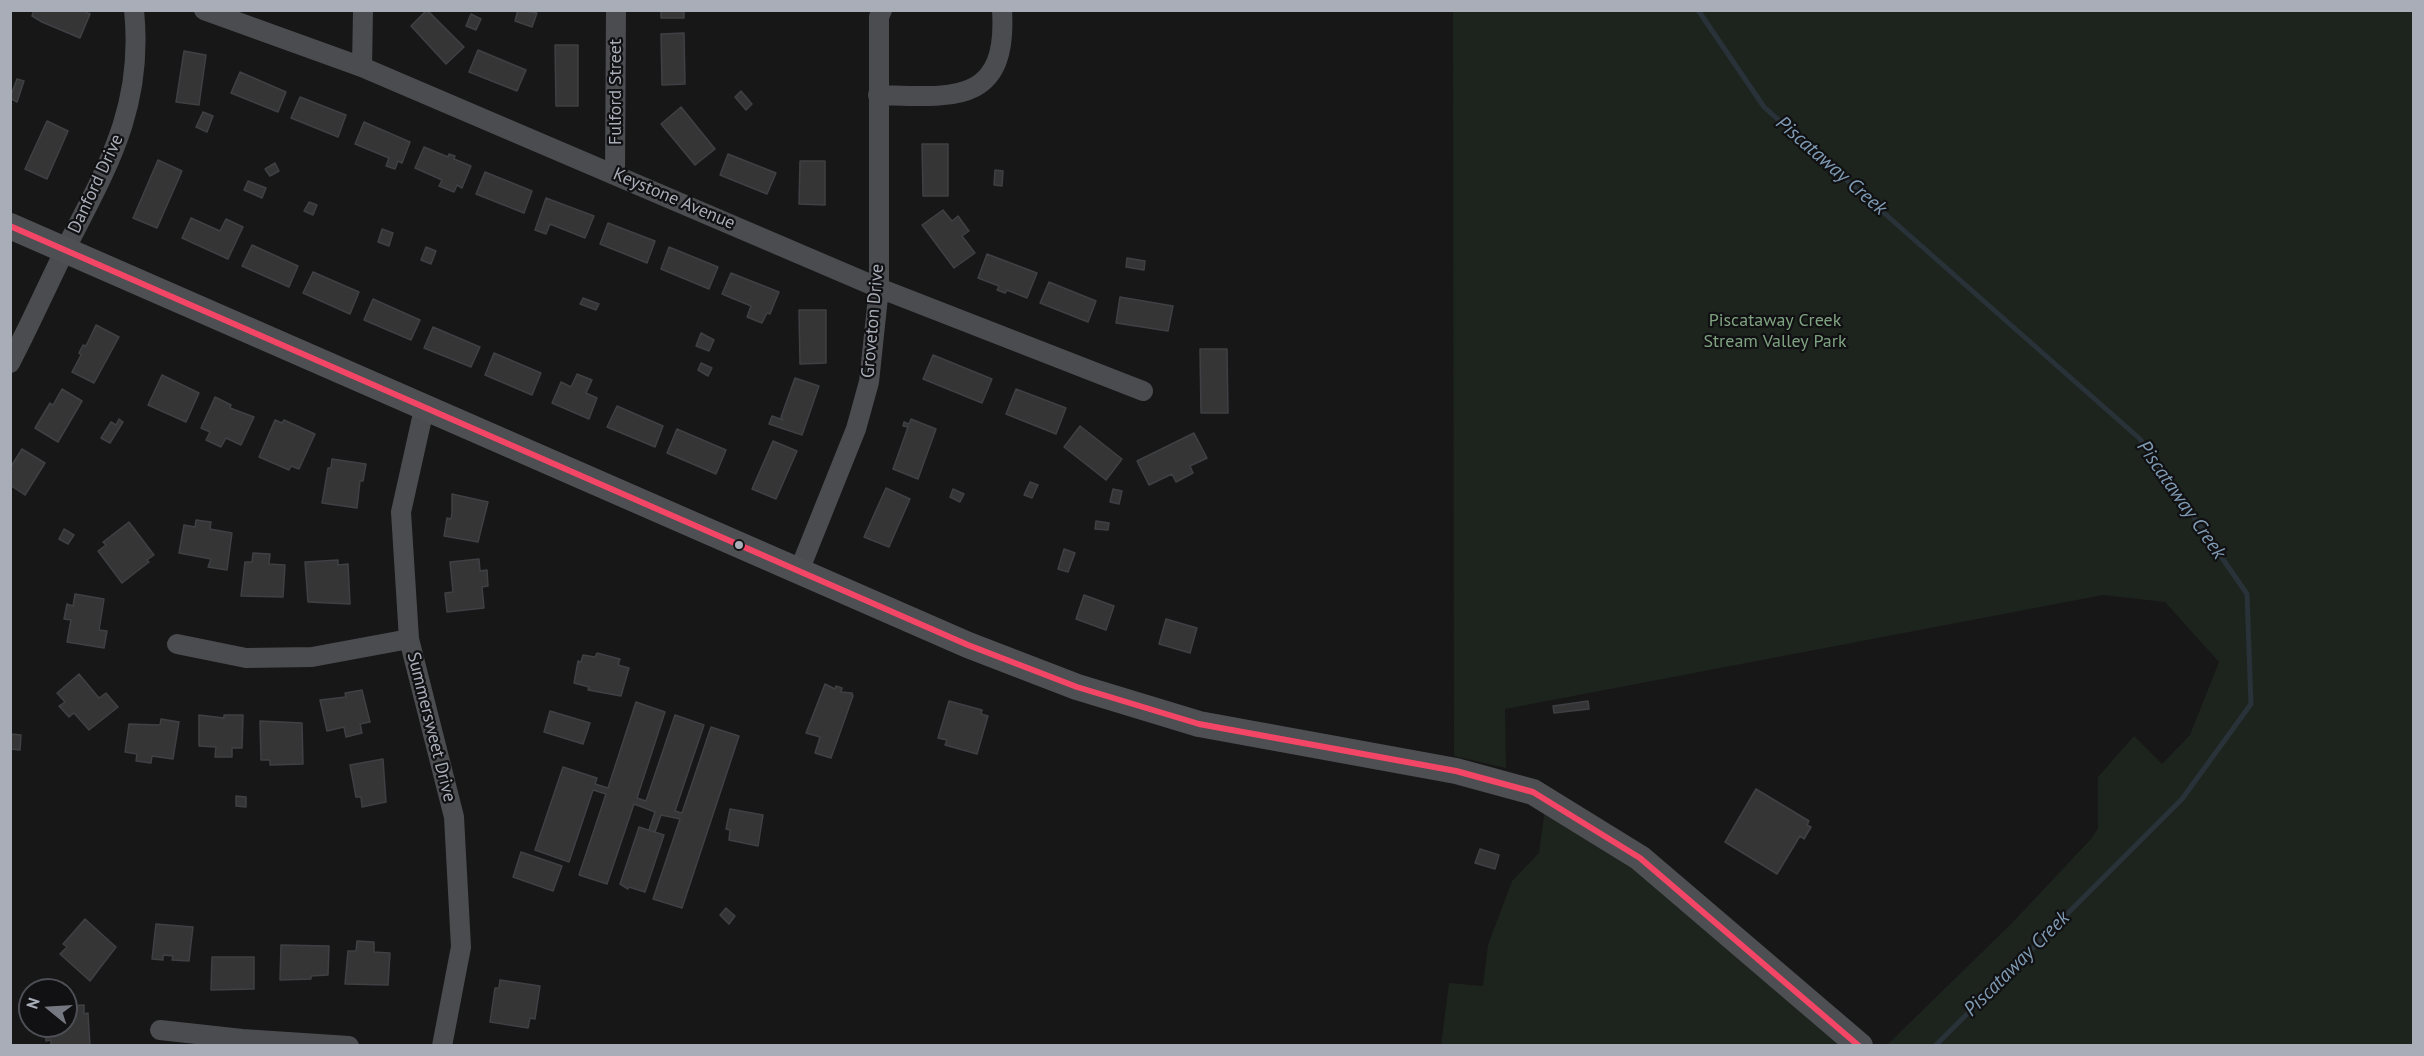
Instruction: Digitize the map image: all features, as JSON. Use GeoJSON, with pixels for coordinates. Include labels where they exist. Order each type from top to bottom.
{"type":"FeatureCollection","features":[{"type":"Feature","properties":{"kind":"main road"},"geometry":{"type":"LineString","coordinates":[[10,226],[968,645],[1077,687],[1199,724],[1456,771],[1533,792],[1640,858],[1860,1046]]}},
{"type":"Feature","properties":{"kind":"street","name":"Danford Drive"},"geometry":{"type":"LineString","coordinates":[[10,363],[106,172],[129,106],[136,37],[134,10]]}},
{"type":"Feature","properties":{"kind":"street","name":"Keystone Avenue"},"geometry":{"type":"LineString","coordinates":[[204,10],[362,66],[879,288],[1143,392]]}},
{"type":"Feature","properties":{"kind":"street"},"geometry":{"type":"LineString","coordinates":[[362,66],[363,10]]}},
{"type":"Feature","properties":{"kind":"street","name":"Fulford Street"},"geometry":{"type":"LineString","coordinates":[[615,173],[616,10]]}},
{"type":"Feature","properties":{"kind":"street","name":"Groveton Drive"},"geometry":{"type":"LineString","coordinates":[[799,571],[859,420],[869,382],[879,288],[878,95],[879,17],[882,10]]}},
{"type":"Feature","properties":{"kind":"street"},"geometry":{"type":"LineString","coordinates":[[878,95],[930,97],[968,92],[992,73],[1004,40],[1002,10]]}},
{"type":"Feature","properties":{"kind":"street","name":"Summersweet Drive"},"geometry":{"type":"LineString","coordinates":[[424,409],[401,512],[409,639],[454,817],[461,948],[442,1046]]}},
{"type":"Feature","properties":{"kind":"street"},"geometry":{"type":"LineString","coordinates":[[177,644],[246,658],[312,657],[409,639]]}},
{"type":"Feature","properties":{"kind":"street"},"geometry":{"type":"LineString","coordinates":[[160,1030],[242,1042],[349,1046]]}},
{"type":"Feature","properties":{"kind":"green space","name":"Piscataway Creek Stream Valley Park"},"geometry":{"type":"Polygon","coordinates":[[[1453,11],[2413,11],[2413,1045],[1887,1045],[2012,923],[2091,839],[2098,828],[2098,777],[2134,736],[2162,764],[2190,735],[2219,662],[2165,602],[2103,595],[1505,709],[1506,768],[1454,756],[1453,11]]]}},
{"type":"Feature","properties":{"kind":"green space"},"geometry":{"type":"Polygon","coordinates":[[[1545,809],[1603,841],[1843,1046],[1441,1046],[1449,983],[1483,986],[1488,945],[1512,881],[1539,853],[1545,809]]]}},
{"type":"Feature","properties":{"kind":"building"},"geometry":{"type":"Polygon","coordinates":[[[34,10],[82,10],[90,14],[80,38],[32,16],[34,10]]]}},
{"type":"Feature","properties":{"kind":"building"},"geometry":{"type":"Polygon","coordinates":[[[427,10],[464,47],[446,64],[411,26],[427,10]]]}},
{"type":"Feature","properties":{"kind":"building"},"geometry":{"type":"Polygon","coordinates":[[[518,10],[537,13],[532,27],[515,21],[518,10]]]}},
{"type":"Feature","properties":{"kind":"building"},"geometry":{"type":"Polygon","coordinates":[[[661,10],[684,10],[684,18],[661,18],[661,10]]]}},
{"type":"Feature","properties":{"kind":"building"},"geometry":{"type":"Polygon","coordinates":[[[471,14],[481,19],[476,30],[466,26],[471,14]]]}},
{"type":"Feature","properties":{"kind":"building"},"geometry":{"type":"Polygon","coordinates":[[[684,33],[685,84],[662,85],[661,34],[684,33]]]}},
{"type":"Feature","properties":{"kind":"building"},"geometry":{"type":"Polygon","coordinates":[[[555,45],[578,45],[578,106],[556,106],[555,45]]]}},
{"type":"Feature","properties":{"kind":"building"},"geometry":{"type":"Polygon","coordinates":[[[478,50],[526,70],[517,91],[469,72],[478,50]]]}},
{"type":"Feature","properties":{"kind":"building"},"geometry":{"type":"Polygon","coordinates":[[[184,51],[206,55],[199,105],[176,102],[184,51]]]}},
{"type":"Feature","properties":{"kind":"building"},"geometry":{"type":"Polygon","coordinates":[[[240,72],[286,92],[278,112],[231,93],[240,72]]]}},
{"type":"Feature","properties":{"kind":"building"},"geometry":{"type":"Polygon","coordinates":[[[17,79],[24,81],[17,102],[10,98],[17,79]]]}},
{"type":"Feature","properties":{"kind":"building"},"geometry":{"type":"Polygon","coordinates":[[[741,91],[752,104],[746,110],[735,97],[741,91]]]}},
{"type":"Feature","properties":{"kind":"building"},"geometry":{"type":"Polygon","coordinates":[[[300,97],[346,115],[338,137],[291,118],[300,97]]]}},
{"type":"Feature","properties":{"kind":"building"},"geometry":{"type":"Polygon","coordinates":[[[681,107],[715,149],[695,165],[661,124],[681,107]]]}},
{"type":"Feature","properties":{"kind":"building"},"geometry":{"type":"Polygon","coordinates":[[[203,112],[213,116],[207,132],[196,127],[203,112]]]}},
{"type":"Feature","properties":{"kind":"building"},"geometry":{"type":"Polygon","coordinates":[[[47,121],[68,131],[47,179],[25,169],[47,121]]]}},
{"type":"Feature","properties":{"kind":"building"},"geometry":{"type":"Polygon","coordinates":[[[364,122],[410,142],[402,163],[398,161],[395,169],[386,166],[389,158],[355,144],[364,122]]]}},
{"type":"Feature","properties":{"kind":"building"},"geometry":{"type":"Polygon","coordinates":[[[922,144],[948,144],[948,196],[923,196],[922,144]]]}},
{"type":"Feature","properties":{"kind":"building"},"geometry":{"type":"Polygon","coordinates":[[[424,147],[448,157],[449,154],[455,156],[454,159],[471,166],[462,188],[457,185],[454,192],[439,186],[442,180],[415,168],[424,147]]]}},
{"type":"Feature","properties":{"kind":"building"},"geometry":{"type":"Polygon","coordinates":[[[728,154],[776,173],[767,194],[720,175],[728,154]]]}},
{"type":"Feature","properties":{"kind":"building"},"geometry":{"type":"Polygon","coordinates":[[[158,160],[182,171],[157,228],[133,218],[158,160]]]}},
{"type":"Feature","properties":{"kind":"building"},"geometry":{"type":"Polygon","coordinates":[[[800,161],[825,161],[825,205],[799,204],[800,161]]]}},
{"type":"Feature","properties":{"kind":"building"},"geometry":{"type":"Polygon","coordinates":[[[275,163],[279,171],[270,176],[265,169],[275,163]]]}},
{"type":"Feature","properties":{"kind":"building"},"geometry":{"type":"Polygon","coordinates":[[[995,170],[1003,171],[1002,186],[994,185],[995,170]]]}},
{"type":"Feature","properties":{"kind":"building"},"geometry":{"type":"Polygon","coordinates":[[[485,172],[532,191],[524,213],[476,194],[485,172]]]}},
{"type":"Feature","properties":{"kind":"building"},"geometry":{"type":"Polygon","coordinates":[[[248,181],[266,188],[262,198],[244,190],[248,181]]]}},
{"type":"Feature","properties":{"kind":"building"},"geometry":{"type":"Polygon","coordinates":[[[546,198],[594,216],[585,238],[550,224],[546,234],[535,230],[546,198]]]}},
{"type":"Feature","properties":{"kind":"building"},"geometry":{"type":"Polygon","coordinates":[[[309,202],[317,205],[313,215],[304,211],[309,202]]]}},
{"type":"Feature","properties":{"kind":"building"},"geometry":{"type":"Polygon","coordinates":[[[943,210],[952,221],[958,216],[969,231],[962,236],[975,253],[954,268],[922,225],[943,210]]]}},
{"type":"Feature","properties":{"kind":"building"},"geometry":{"type":"Polygon","coordinates":[[[191,218],[220,231],[226,219],[243,227],[228,259],[182,238],[191,218]]]}},
{"type":"Feature","properties":{"kind":"building"},"geometry":{"type":"Polygon","coordinates":[[[608,223],[655,241],[647,263],[600,244],[608,223]]]}},
{"type":"Feature","properties":{"kind":"building"},"geometry":{"type":"Polygon","coordinates":[[[382,229],[393,233],[389,246],[378,242],[382,229]]]}},
{"type":"Feature","properties":{"kind":"building"},"geometry":{"type":"Polygon","coordinates":[[[252,245],[298,266],[289,287],[242,266],[252,245]]]}},
{"type":"Feature","properties":{"kind":"building"},"geometry":{"type":"Polygon","coordinates":[[[426,247],[436,251],[431,264],[421,260],[426,247]]]}},
{"type":"Feature","properties":{"kind":"building"},"geometry":{"type":"Polygon","coordinates":[[[669,247],[718,267],[709,289],[661,269],[669,247]]]}},
{"type":"Feature","properties":{"kind":"building"},"geometry":{"type":"Polygon","coordinates":[[[987,254],[1037,273],[1027,298],[1007,290],[1005,293],[997,290],[999,286],[978,278],[987,254]]]}},
{"type":"Feature","properties":{"kind":"building"},"geometry":{"type":"Polygon","coordinates":[[[1127,258],[1145,261],[1144,270],[1126,267],[1127,258]]]}},
{"type":"Feature","properties":{"kind":"building"},"geometry":{"type":"Polygon","coordinates":[[[313,272],[359,292],[350,314],[303,293],[313,272]]]}},
{"type":"Feature","properties":{"kind":"building"},"geometry":{"type":"Polygon","coordinates":[[[731,273],[779,292],[770,314],[767,313],[762,323],[747,317],[751,306],[722,294],[731,273]]]}},
{"type":"Feature","properties":{"kind":"building"},"geometry":{"type":"Polygon","coordinates":[[[1049,282],[1096,301],[1088,322],[1040,303],[1049,282]]]}},
{"type":"Feature","properties":{"kind":"building"},"geometry":{"type":"Polygon","coordinates":[[[1120,297],[1173,306],[1168,331],[1116,323],[1120,297]]]}},
{"type":"Feature","properties":{"kind":"building"},"geometry":{"type":"Polygon","coordinates":[[[583,298],[599,304],[596,310],[580,304],[583,298]]]}},
{"type":"Feature","properties":{"kind":"building"},"geometry":{"type":"Polygon","coordinates":[[[373,299],[420,320],[411,340],[364,320],[373,299]]]}},
{"type":"Feature","properties":{"kind":"building"},"geometry":{"type":"Polygon","coordinates":[[[799,310],[826,310],[826,363],[800,364],[799,310]]]}},
{"type":"Feature","properties":{"kind":"building"},"geometry":{"type":"Polygon","coordinates":[[[96,325],[119,337],[94,383],[72,372],[81,355],[79,353],[83,345],[86,346],[96,325]]]}},
{"type":"Feature","properties":{"kind":"building"},"geometry":{"type":"Polygon","coordinates":[[[433,327],[480,347],[471,367],[424,348],[433,327]]]}},
{"type":"Feature","properties":{"kind":"building"},"geometry":{"type":"Polygon","coordinates":[[[701,333],[714,340],[709,351],[696,346],[701,333]]]}},
{"type":"Feature","properties":{"kind":"building"},"geometry":{"type":"Polygon","coordinates":[[[1200,349],[1227,349],[1228,413],[1201,413],[1200,349]]]}},
{"type":"Feature","properties":{"kind":"building"},"geometry":{"type":"Polygon","coordinates":[[[494,353],[541,373],[532,395],[485,375],[494,353]]]}},
{"type":"Feature","properties":{"kind":"building"},"geometry":{"type":"Polygon","coordinates":[[[933,355],[992,379],[982,403],[923,379],[933,355]]]}},
{"type":"Feature","properties":{"kind":"building"},"geometry":{"type":"Polygon","coordinates":[[[701,363],[712,368],[708,376],[698,370],[701,363]]]}},
{"type":"Feature","properties":{"kind":"building"},"geometry":{"type":"Polygon","coordinates":[[[577,374],[592,380],[586,393],[597,398],[589,419],[552,403],[561,382],[571,387],[577,374]]]}},
{"type":"Feature","properties":{"kind":"building"},"geometry":{"type":"Polygon","coordinates":[[[162,375],[199,393],[186,422],[148,405],[162,375]]]}},
{"type":"Feature","properties":{"kind":"building"},"geometry":{"type":"Polygon","coordinates":[[[795,378],[819,386],[802,435],[769,424],[772,416],[783,420],[781,417],[795,378]]]}},
{"type":"Feature","properties":{"kind":"building"},"geometry":{"type":"Polygon","coordinates":[[[62,389],[82,401],[58,442],[35,428],[50,403],[53,405],[62,389]]]}},
{"type":"Feature","properties":{"kind":"building"},"geometry":{"type":"Polygon","coordinates":[[[1016,389],[1066,408],[1056,434],[1006,414],[1016,389]]]}},
{"type":"Feature","properties":{"kind":"building"},"geometry":{"type":"Polygon","coordinates":[[[215,397],[231,405],[230,408],[254,417],[241,445],[226,438],[221,447],[206,440],[210,432],[201,428],[215,397]]]}},
{"type":"Feature","properties":{"kind":"building"},"geometry":{"type":"Polygon","coordinates":[[[617,406],[663,426],[655,447],[607,427],[617,406]]]}},
{"type":"Feature","properties":{"kind":"building"},"geometry":{"type":"Polygon","coordinates":[[[119,419],[123,422],[110,443],[101,438],[111,422],[116,425],[119,419]]]}},
{"type":"Feature","properties":{"kind":"building"},"geometry":{"type":"Polygon","coordinates":[[[911,419],[936,429],[918,479],[893,469],[908,427],[903,426],[904,422],[909,424],[911,419]]]}},
{"type":"Feature","properties":{"kind":"building"},"geometry":{"type":"Polygon","coordinates":[[[275,420],[282,423],[284,420],[315,434],[299,469],[291,466],[289,470],[259,457],[275,420]]]}},
{"type":"Feature","properties":{"kind":"building"},"geometry":{"type":"Polygon","coordinates":[[[1080,426],[1122,459],[1106,480],[1064,447],[1080,426]]]}},
{"type":"Feature","properties":{"kind":"building"},"geometry":{"type":"Polygon","coordinates":[[[677,429],[726,450],[716,474],[667,453],[677,429]]]}},
{"type":"Feature","properties":{"kind":"building"},"geometry":{"type":"Polygon","coordinates":[[[1194,433],[1207,458],[1190,466],[1193,473],[1176,482],[1172,474],[1149,485],[1137,461],[1194,433]]]}},
{"type":"Feature","properties":{"kind":"building"},"geometry":{"type":"Polygon","coordinates":[[[773,441],[797,451],[776,499],[752,489],[773,441]]]}},
{"type":"Feature","properties":{"kind":"building"},"geometry":{"type":"Polygon","coordinates":[[[22,449],[45,463],[25,495],[10,485],[10,468],[22,449]]]}},
{"type":"Feature","properties":{"kind":"building"},"geometry":{"type":"Polygon","coordinates":[[[332,459],[366,464],[363,481],[360,481],[357,508],[322,503],[328,468],[331,468],[332,459]]]}},
{"type":"Feature","properties":{"kind":"building"},"geometry":{"type":"Polygon","coordinates":[[[1030,482],[1038,485],[1032,498],[1024,495],[1030,482]]]}},
{"type":"Feature","properties":{"kind":"building"},"geometry":{"type":"Polygon","coordinates":[[[886,488],[910,499],[889,547],[864,537],[886,488]]]}},
{"type":"Feature","properties":{"kind":"building"},"geometry":{"type":"Polygon","coordinates":[[[953,489],[964,494],[960,502],[950,497],[953,489]]]}},
{"type":"Feature","properties":{"kind":"building"},"geometry":{"type":"Polygon","coordinates":[[[1113,489],[1122,491],[1119,504],[1110,502],[1113,489]]]}},
{"type":"Feature","properties":{"kind":"building"},"geometry":{"type":"Polygon","coordinates":[[[452,494],[488,502],[478,542],[444,536],[447,518],[451,519],[452,494]]]}},
{"type":"Feature","properties":{"kind":"building"},"geometry":{"type":"Polygon","coordinates":[[[196,520],[211,522],[210,529],[232,533],[227,570],[208,567],[211,559],[179,553],[184,525],[195,527],[196,520]]]}},
{"type":"Feature","properties":{"kind":"building"},"geometry":{"type":"Polygon","coordinates":[[[1096,521],[1109,523],[1108,530],[1095,529],[1096,521]]]}},
{"type":"Feature","properties":{"kind":"building"},"geometry":{"type":"Polygon","coordinates":[[[129,522],[154,555],[147,560],[149,562],[122,583],[98,551],[106,545],[103,542],[129,522]]]}},
{"type":"Feature","properties":{"kind":"building"},"geometry":{"type":"Polygon","coordinates":[[[64,529],[74,535],[68,544],[59,539],[64,529]]]}},
{"type":"Feature","properties":{"kind":"building"},"geometry":{"type":"Polygon","coordinates":[[[1064,549],[1075,553],[1068,572],[1058,569],[1064,549]]]}},
{"type":"Feature","properties":{"kind":"building"},"geometry":{"type":"Polygon","coordinates":[[[253,553],[270,554],[269,564],[285,565],[283,597],[241,596],[245,562],[252,562],[253,553]]]}},
{"type":"Feature","properties":{"kind":"building"},"geometry":{"type":"Polygon","coordinates":[[[479,559],[480,571],[487,570],[488,586],[482,587],[484,608],[447,612],[445,593],[453,592],[450,562],[479,559]]]}},
{"type":"Feature","properties":{"kind":"building"},"geometry":{"type":"Polygon","coordinates":[[[338,560],[338,565],[348,564],[350,604],[308,602],[305,562],[338,560]]]}},
{"type":"Feature","properties":{"kind":"building"},"geometry":{"type":"Polygon","coordinates":[[[75,594],[104,599],[99,630],[107,631],[104,648],[67,642],[71,620],[64,619],[67,604],[73,606],[75,594]]]}},
{"type":"Feature","properties":{"kind":"building"},"geometry":{"type":"Polygon","coordinates":[[[1084,595],[1114,606],[1106,630],[1076,619],[1084,595]]]}},
{"type":"Feature","properties":{"kind":"building"},"geometry":{"type":"Polygon","coordinates":[[[1166,619],[1197,628],[1190,653],[1159,644],[1166,619]]]}},
{"type":"Feature","properties":{"kind":"building"},"geometry":{"type":"Polygon","coordinates":[[[597,653],[620,659],[618,665],[629,668],[621,696],[588,690],[589,687],[574,683],[578,661],[581,662],[583,655],[595,657],[597,653]]]}},
{"type":"Feature","properties":{"kind":"building"},"geometry":{"type":"Polygon","coordinates":[[[79,674],[99,698],[106,693],[118,707],[89,730],[74,713],[69,717],[59,706],[65,702],[57,693],[79,674]]]}},
{"type":"Feature","properties":{"kind":"building"},"geometry":{"type":"Polygon","coordinates":[[[825,684],[835,689],[836,686],[842,688],[841,692],[852,693],[853,696],[831,758],[815,753],[820,737],[806,733],[825,684]]]}},
{"type":"Feature","properties":{"kind":"building"},"geometry":{"type":"Polygon","coordinates":[[[362,690],[370,722],[360,724],[362,733],[346,737],[344,727],[327,731],[320,700],[346,697],[345,693],[362,690]]]}},
{"type":"Feature","properties":{"kind":"building"},"geometry":{"type":"Polygon","coordinates":[[[949,701],[982,710],[981,714],[988,716],[977,754],[945,745],[947,740],[938,738],[949,701]]]}},
{"type":"Feature","properties":{"kind":"building"},"geometry":{"type":"Polygon","coordinates":[[[1588,701],[1589,709],[1554,713],[1553,706],[1588,701]]]}},
{"type":"Feature","properties":{"kind":"building"},"geometry":{"type":"Polygon","coordinates":[[[636,702],[665,712],[637,798],[646,801],[675,715],[704,725],[675,811],[682,813],[711,727],[739,736],[682,908],[653,899],[680,819],[661,815],[655,832],[649,830],[655,812],[634,804],[607,884],[579,875],[606,794],[593,790],[569,862],[535,850],[563,767],[597,778],[595,784],[608,788],[636,702]]]}},
{"type":"Feature","properties":{"kind":"building"},"geometry":{"type":"Polygon","coordinates":[[[550,711],[590,723],[583,744],[544,732],[550,711]]]}},
{"type":"Feature","properties":{"kind":"building"},"geometry":{"type":"Polygon","coordinates":[[[199,715],[224,718],[224,715],[243,715],[242,748],[232,748],[232,757],[215,757],[216,747],[199,746],[199,715]]]}},
{"type":"Feature","properties":{"kind":"building"},"geometry":{"type":"Polygon","coordinates":[[[161,719],[179,722],[173,759],[152,756],[151,763],[136,761],[137,754],[125,752],[129,724],[160,725],[161,719]]]}},
{"type":"Feature","properties":{"kind":"building"},"geometry":{"type":"Polygon","coordinates":[[[260,721],[302,723],[303,764],[270,765],[270,760],[261,760],[260,721]]]}},
{"type":"Feature","properties":{"kind":"building"},"geometry":{"type":"Polygon","coordinates":[[[10,730],[11,734],[21,735],[20,750],[10,749],[10,730]]]}},
{"type":"Feature","properties":{"kind":"building"},"geometry":{"type":"Polygon","coordinates":[[[383,759],[386,802],[362,807],[361,797],[356,797],[350,765],[383,759]]]}},
{"type":"Feature","properties":{"kind":"building"},"geometry":{"type":"Polygon","coordinates":[[[1756,789],[1809,821],[1807,825],[1811,827],[1804,839],[1800,836],[1777,874],[1725,842],[1756,789]]]}},
{"type":"Feature","properties":{"kind":"building"},"geometry":{"type":"Polygon","coordinates":[[[236,796],[246,797],[246,807],[236,806],[236,796]]]}},
{"type":"Feature","properties":{"kind":"building"},"geometry":{"type":"Polygon","coordinates":[[[730,809],[763,815],[758,846],[729,840],[730,830],[726,829],[730,809]]]}},
{"type":"Feature","properties":{"kind":"building"},"geometry":{"type":"Polygon","coordinates":[[[639,827],[664,835],[645,892],[629,887],[628,889],[620,884],[639,827]]]}},
{"type":"Feature","properties":{"kind":"building"},"geometry":{"type":"Polygon","coordinates":[[[1480,849],[1499,855],[1495,869],[1475,863],[1480,849]]]}},
{"type":"Feature","properties":{"kind":"building"},"geometry":{"type":"Polygon","coordinates":[[[521,852],[562,866],[553,891],[513,877],[521,852]]]}},
{"type":"Feature","properties":{"kind":"building"},"geometry":{"type":"Polygon","coordinates":[[[726,908],[735,916],[729,924],[720,915],[726,908]]]}},
{"type":"Feature","properties":{"kind":"building"},"geometry":{"type":"Polygon","coordinates":[[[85,919],[116,947],[90,981],[60,954],[67,947],[63,944],[85,919]]]}},
{"type":"Feature","properties":{"kind":"building"},"geometry":{"type":"Polygon","coordinates":[[[156,924],[193,927],[189,961],[172,960],[173,956],[163,955],[163,960],[152,959],[156,924]]]}},
{"type":"Feature","properties":{"kind":"building"},"geometry":{"type":"Polygon","coordinates":[[[357,941],[374,942],[374,952],[390,953],[388,985],[345,984],[348,951],[356,951],[357,941]]]}},
{"type":"Feature","properties":{"kind":"building"},"geometry":{"type":"Polygon","coordinates":[[[281,945],[329,946],[328,975],[311,976],[311,979],[280,980],[281,945]]]}},
{"type":"Feature","properties":{"kind":"building"},"geometry":{"type":"Polygon","coordinates":[[[212,957],[254,957],[254,989],[211,990],[212,957]]]}},
{"type":"Feature","properties":{"kind":"building"},"geometry":{"type":"Polygon","coordinates":[[[500,980],[540,986],[535,1019],[530,1018],[528,1028],[490,1022],[495,988],[499,988],[500,980]]]}},
{"type":"Feature","properties":{"kind":"building"},"geometry":{"type":"Polygon","coordinates":[[[78,1005],[84,1005],[84,1014],[88,1013],[90,1046],[51,1046],[51,1040],[46,1041],[46,1038],[78,1038],[78,1005]]]}},
{"type":"Feature","properties":{"kind":"waterway","name":"Piscataway Creek"},"geometry":{"type":"LineString","coordinates":[[1698,10],[1764,107],[2140,439],[2247,594],[2251,704],[2182,799],[1935,1046]]}},
{"type":"Feature","properties":{"kind":"transit line"},"geometry":{"type":"LineString","coordinates":[[10,226],[968,645],[1077,687],[1199,724],[1456,771],[1533,792],[1640,858],[1859,1046]]}}]}
